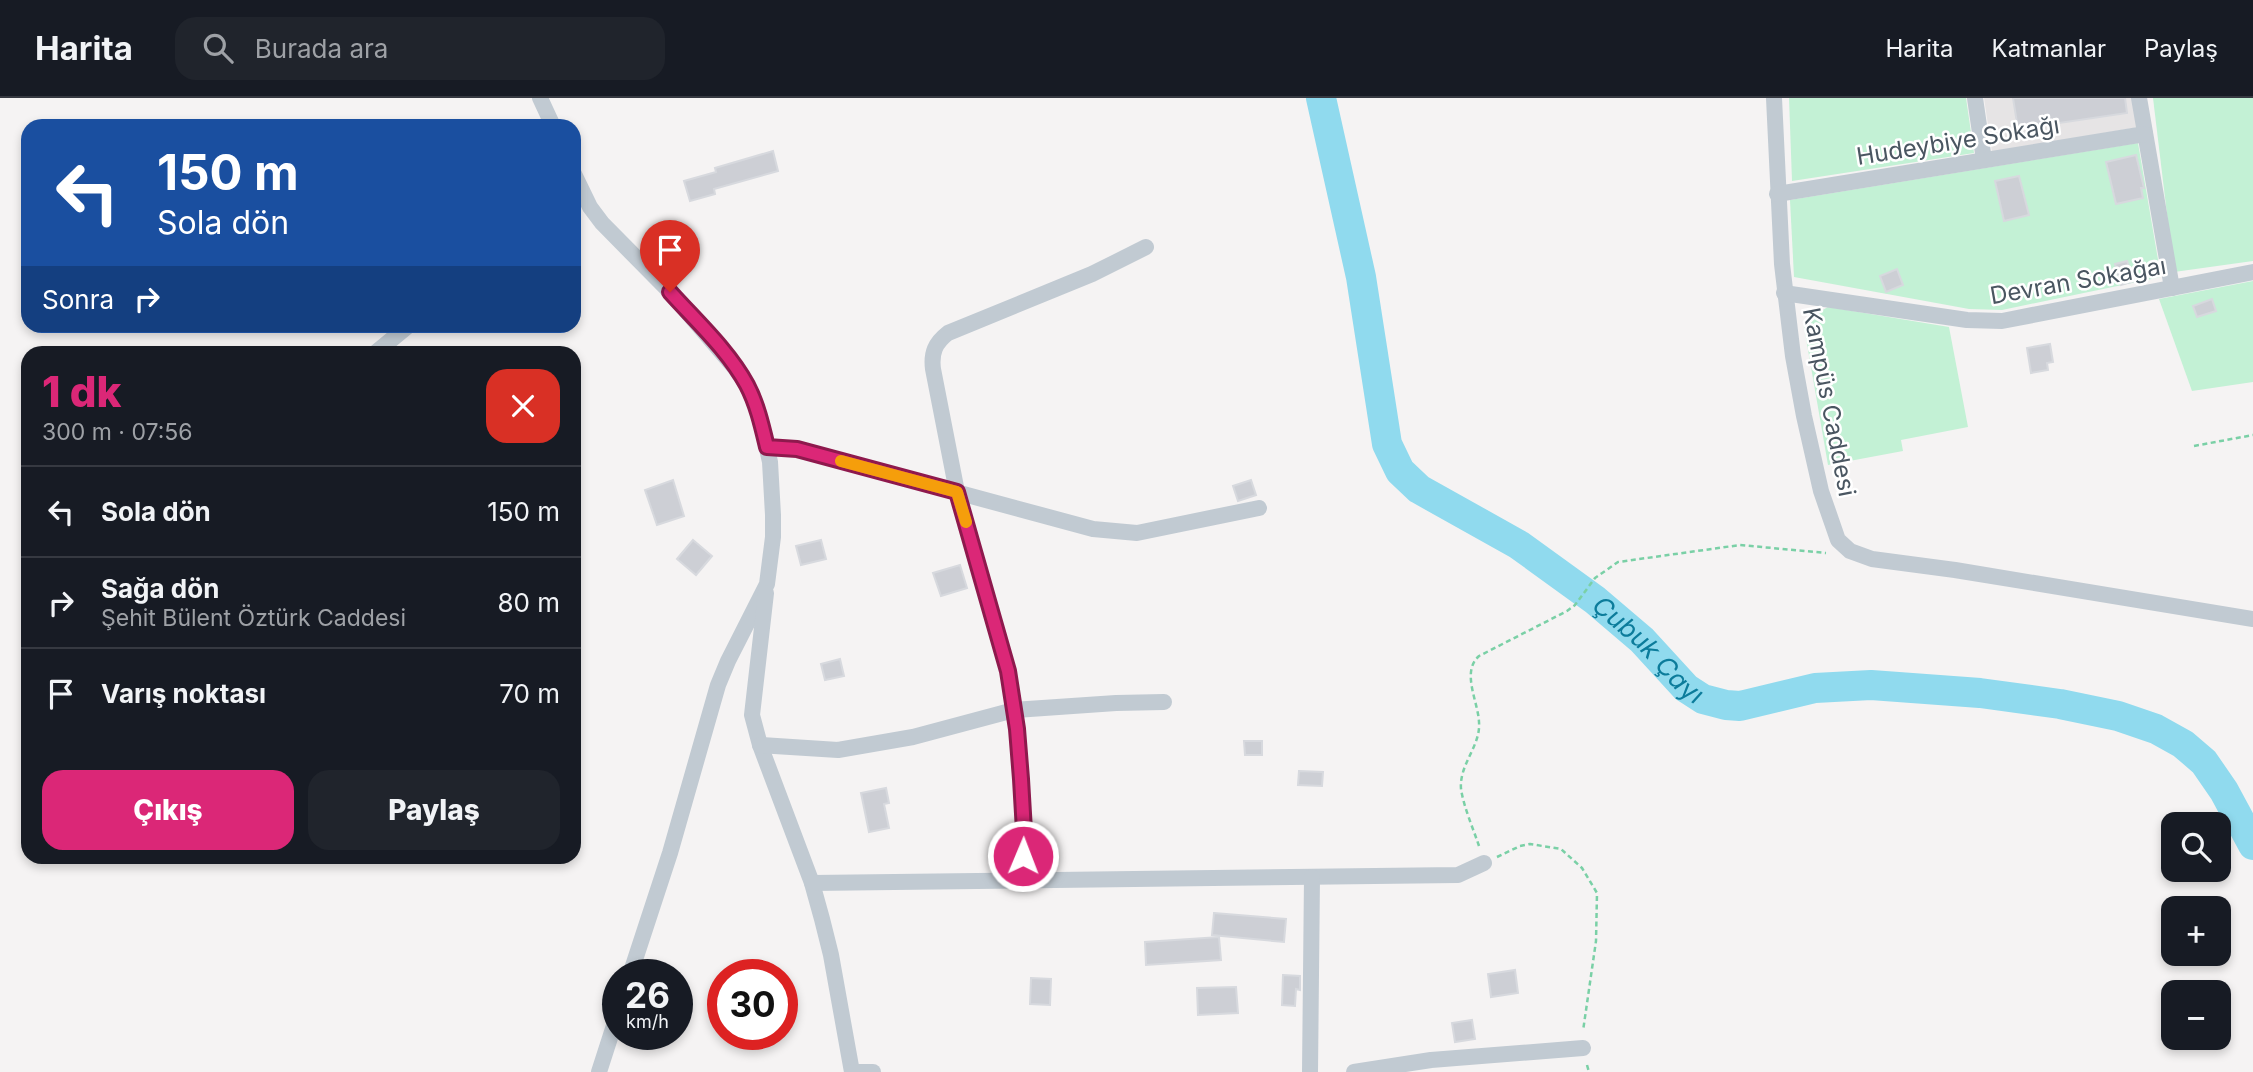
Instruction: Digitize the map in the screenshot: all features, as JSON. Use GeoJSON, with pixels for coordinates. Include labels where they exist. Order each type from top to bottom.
{"type":"FeatureCollection","features":[{"type":"Feature","properties":{"kind":"street"},"geometry":{"type":"LineString","coordinates":[[540,98],[550,119]]}},
{"type":"Feature","properties":{"kind":"street","name":"Kampüs Caddesi"},"geometry":{"type":"LineString","coordinates":[[1774,98],[1784,293],[1804,416],[1821,491],[1830,523],[1838,540],[1846,548]]}},
{"type":"Feature","properties":{"kind":"street"},"geometry":{"type":"LineString","coordinates":[[1975,98],[1984,160]]}},
{"type":"Feature","properties":{"kind":"street"},"geometry":{"type":"LineString","coordinates":[[2139,98],[2172,288]]}},
{"type":"Feature","properties":{"kind":"street","name":"Hudeybiye Sokağı"},"geometry":{"type":"LineString","coordinates":[[1777,194],[2145,134]]}},
{"type":"Feature","properties":{"kind":"street"},"geometry":{"type":"LineString","coordinates":[[581,189],[602,223],[678,301],[735,368],[756,406],[767,447],[773,488],[774,526],[752,715],[760,745],[812,883],[831,955],[852,1072],[873,1072]]}},
{"type":"Feature","properties":{"kind":"street"},"geometry":{"type":"LineString","coordinates":[[1022,880],[1024,831],[1008,671],[957,492],[932,360],[936,344],[948,333],[1092,274],[1146,247]]}},
{"type":"Feature","properties":{"kind":"street","name":"Devran Sokağaı"},"geometry":{"type":"LineString","coordinates":[[1784,293],[1967,320],[2002,321],[2253,272]]}},
{"type":"Feature","properties":{"kind":"street"},"geometry":{"type":"LineString","coordinates":[[384,346],[400,333]]}},
{"type":"Feature","properties":{"kind":"street"},"geometry":{"type":"LineString","coordinates":[[767,447],[797,449],[1093,529],[1137,533],[1259,508]]}},
{"type":"Feature","properties":{"kind":"street"},"geometry":{"type":"LineString","coordinates":[[1846,548],[1872,559],[2253,619]]}},
{"type":"Feature","properties":{"kind":"street"},"geometry":{"type":"LineString","coordinates":[[635,959],[670,853],[718,685],[767,584]]}},
{"type":"Feature","properties":{"kind":"street"},"geometry":{"type":"LineString","coordinates":[[760,745],[838,750],[913,737],[1014,710],[1164,702]]}},
{"type":"Feature","properties":{"kind":"street"},"geometry":{"type":"LineString","coordinates":[[812,883],[1458,875],[1484,863]]}},
{"type":"Feature","properties":{"kind":"street"},"geometry":{"type":"LineString","coordinates":[[1311,1072],[1312,877]]}},
{"type":"Feature","properties":{"kind":"street"},"geometry":{"type":"LineString","coordinates":[[1354,1072],[1431,1060],[1583,1048]]}},
{"type":"Feature","properties":{"kind":"street"},"geometry":{"type":"LineString","coordinates":[[599,1072],[606,1050]]}},
{"type":"Feature","properties":{"kind":"path"},"geometry":{"type":"LineString","coordinates":[[2194,446],[2253,435]]}},
{"type":"Feature","properties":{"kind":"path"},"geometry":{"type":"LineString","coordinates":[[1589,1072],[1583,1048],[1587,996],[1596,941],[1597,893],[1572,858],[1561,849],[1551,846],[1520,846],[1484,863],[1461,790],[1463,771],[1479,729],[1471,668],[1479,656],[1575,605],[1600,573],[1618,562],[1740,545],[1833,554],[1846,548]]}},
{"type":"Feature","properties":{"kind":"shaded area"},"geometry":{"type":"Polygon","coordinates":[[[1984,98],[2133,98],[2139,127],[1992,152],[1984,98]]]}},
{"type":"Feature","properties":{"kind":"green space"},"geometry":{"type":"Polygon","coordinates":[[[1789,98],[1966,98],[1974,153],[1792,181],[1789,98]]]}},
{"type":"Feature","properties":{"kind":"green space"},"geometry":{"type":"Polygon","coordinates":[[[2153,98],[2253,98],[2253,261],[2174,272],[2153,98]]]}},
{"type":"Feature","properties":{"kind":"green space"},"geometry":{"type":"Polygon","coordinates":[[[2138,143],[2161,277],[2002,310],[1969,309],[1794,277],[1790,200],[2138,143]]]}},
{"type":"Feature","properties":{"kind":"green space"},"geometry":{"type":"Polygon","coordinates":[[[2253,281],[2253,382],[2192,391],[2159,299],[2253,281]]]}},
{"type":"Feature","properties":{"kind":"green space"},"geometry":{"type":"Polygon","coordinates":[[[1828,307],[1949,327],[1968,427],[1901,440],[1903,451],[1828,465],[1803,321],[1828,307]]]}},
{"type":"Feature","properties":{"kind":"building"},"geometry":{"type":"Polygon","coordinates":[[[2013,98],[2125,98],[2127,113],[2018,129],[2013,98]]]}},
{"type":"Feature","properties":{"kind":"building"},"geometry":{"type":"Polygon","coordinates":[[[773,151],[778,171],[714,189],[715,194],[690,201],[684,181],[716,172],[715,168],[773,151]]]}},
{"type":"Feature","properties":{"kind":"building"},"geometry":{"type":"Polygon","coordinates":[[[2136,155],[2144,188],[2141,188],[2143,198],[2116,204],[2106,162],[2136,155]]]}},
{"type":"Feature","properties":{"kind":"building"},"geometry":{"type":"Polygon","coordinates":[[[2019,176],[2029,215],[2004,221],[1995,181],[2019,176]]]}},
{"type":"Feature","properties":{"kind":"building"},"geometry":{"type":"Polygon","coordinates":[[[2127,261],[2134,281],[2121,285],[2115,264],[2127,261]]]}},
{"type":"Feature","properties":{"kind":"building"},"geometry":{"type":"Polygon","coordinates":[[[1897,269],[1903,285],[1886,292],[1880,276],[1897,269]]]}},
{"type":"Feature","properties":{"kind":"building"},"geometry":{"type":"Polygon","coordinates":[[[2212,299],[2216,311],[2197,317],[2193,306],[2212,299]]]}},
{"type":"Feature","properties":{"kind":"building"},"geometry":{"type":"Polygon","coordinates":[[[2050,344],[2053,362],[2047,363],[2048,370],[2031,373],[2027,348],[2050,344]]]}},
{"type":"Feature","properties":{"kind":"building"},"geometry":{"type":"Polygon","coordinates":[[[673,480],[684,516],[657,525],[645,490],[673,480]]]}},
{"type":"Feature","properties":{"kind":"building"},"geometry":{"type":"Polygon","coordinates":[[[1251,480],[1256,495],[1238,501],[1233,486],[1251,480]]]}},
{"type":"Feature","properties":{"kind":"building"},"geometry":{"type":"Polygon","coordinates":[[[693,540],[712,556],[696,575],[677,559],[693,540]]]}},
{"type":"Feature","properties":{"kind":"building"},"geometry":{"type":"Polygon","coordinates":[[[821,540],[826,559],[801,565],[796,546],[821,540]]]}},
{"type":"Feature","properties":{"kind":"building"},"geometry":{"type":"Polygon","coordinates":[[[960,565],[967,588],[941,596],[933,573],[960,565]]]}},
{"type":"Feature","properties":{"kind":"building"},"geometry":{"type":"Polygon","coordinates":[[[840,659],[844,676],[825,680],[821,664],[840,659]]]}},
{"type":"Feature","properties":{"kind":"building"},"geometry":{"type":"Polygon","coordinates":[[[1244,741],[1262,741],[1262,755],[1245,755],[1244,741]]]}},
{"type":"Feature","properties":{"kind":"building"},"geometry":{"type":"Polygon","coordinates":[[[1299,771],[1323,772],[1322,786],[1298,785],[1299,771]]]}},
{"type":"Feature","properties":{"kind":"building"},"geometry":{"type":"Polygon","coordinates":[[[886,788],[889,803],[884,804],[889,828],[869,832],[861,793],[886,788]]]}},
{"type":"Feature","properties":{"kind":"building"},"geometry":{"type":"Polygon","coordinates":[[[1214,913],[1286,919],[1284,942],[1212,935],[1214,913]]]}},
{"type":"Feature","properties":{"kind":"building"},"geometry":{"type":"Polygon","coordinates":[[[1219,937],[1221,960],[1146,965],[1145,942],[1219,937]]]}},
{"type":"Feature","properties":{"kind":"building"},"geometry":{"type":"Polygon","coordinates":[[[1515,970],[1518,993],[1491,997],[1488,974],[1515,970]]]}},
{"type":"Feature","properties":{"kind":"building"},"geometry":{"type":"Polygon","coordinates":[[[1283,975],[1300,976],[1300,990],[1296,989],[1295,1006],[1282,1005],[1283,975]]]}},
{"type":"Feature","properties":{"kind":"building"},"geometry":{"type":"Polygon","coordinates":[[[1031,978],[1051,979],[1050,1005],[1030,1004],[1031,978]]]}},
{"type":"Feature","properties":{"kind":"building"},"geometry":{"type":"Polygon","coordinates":[[[1236,987],[1238,1013],[1198,1015],[1197,988],[1236,987]]]}},
{"type":"Feature","properties":{"kind":"building"},"geometry":{"type":"Polygon","coordinates":[[[1472,1020],[1475,1039],[1455,1042],[1452,1023],[1472,1020]]]}},
{"type":"Feature","properties":{"kind":"waterway","name":"Çubuk Çayı"},"geometry":{"type":"LineString","coordinates":[[1321,98],[1361,277],[1387,444],[1400,471],[1419,489],[1519,545],[1595,600],[1642,640],[1686,688],[1703,699],[1740,706],[1815,688],[1871,685],[1980,693],[2060,704],[2118,716],[2156,729],[2183,744],[2204,762],[2224,791],[2253,845]]}},
{"type":"Feature","properties":{"kind":"slow traffic"},"geometry":{"type":"LineString","coordinates":[[841,461],[957,492],[966,522]]}},
{"type":"Feature","properties":{"kind":"route"},"geometry":{"type":"LineString","coordinates":[[670,292],[717,345],[746,384],[756,406],[767,447],[797,449],[957,492],[1008,671],[1017,729],[1024,831],[1023,856]]}}]}
